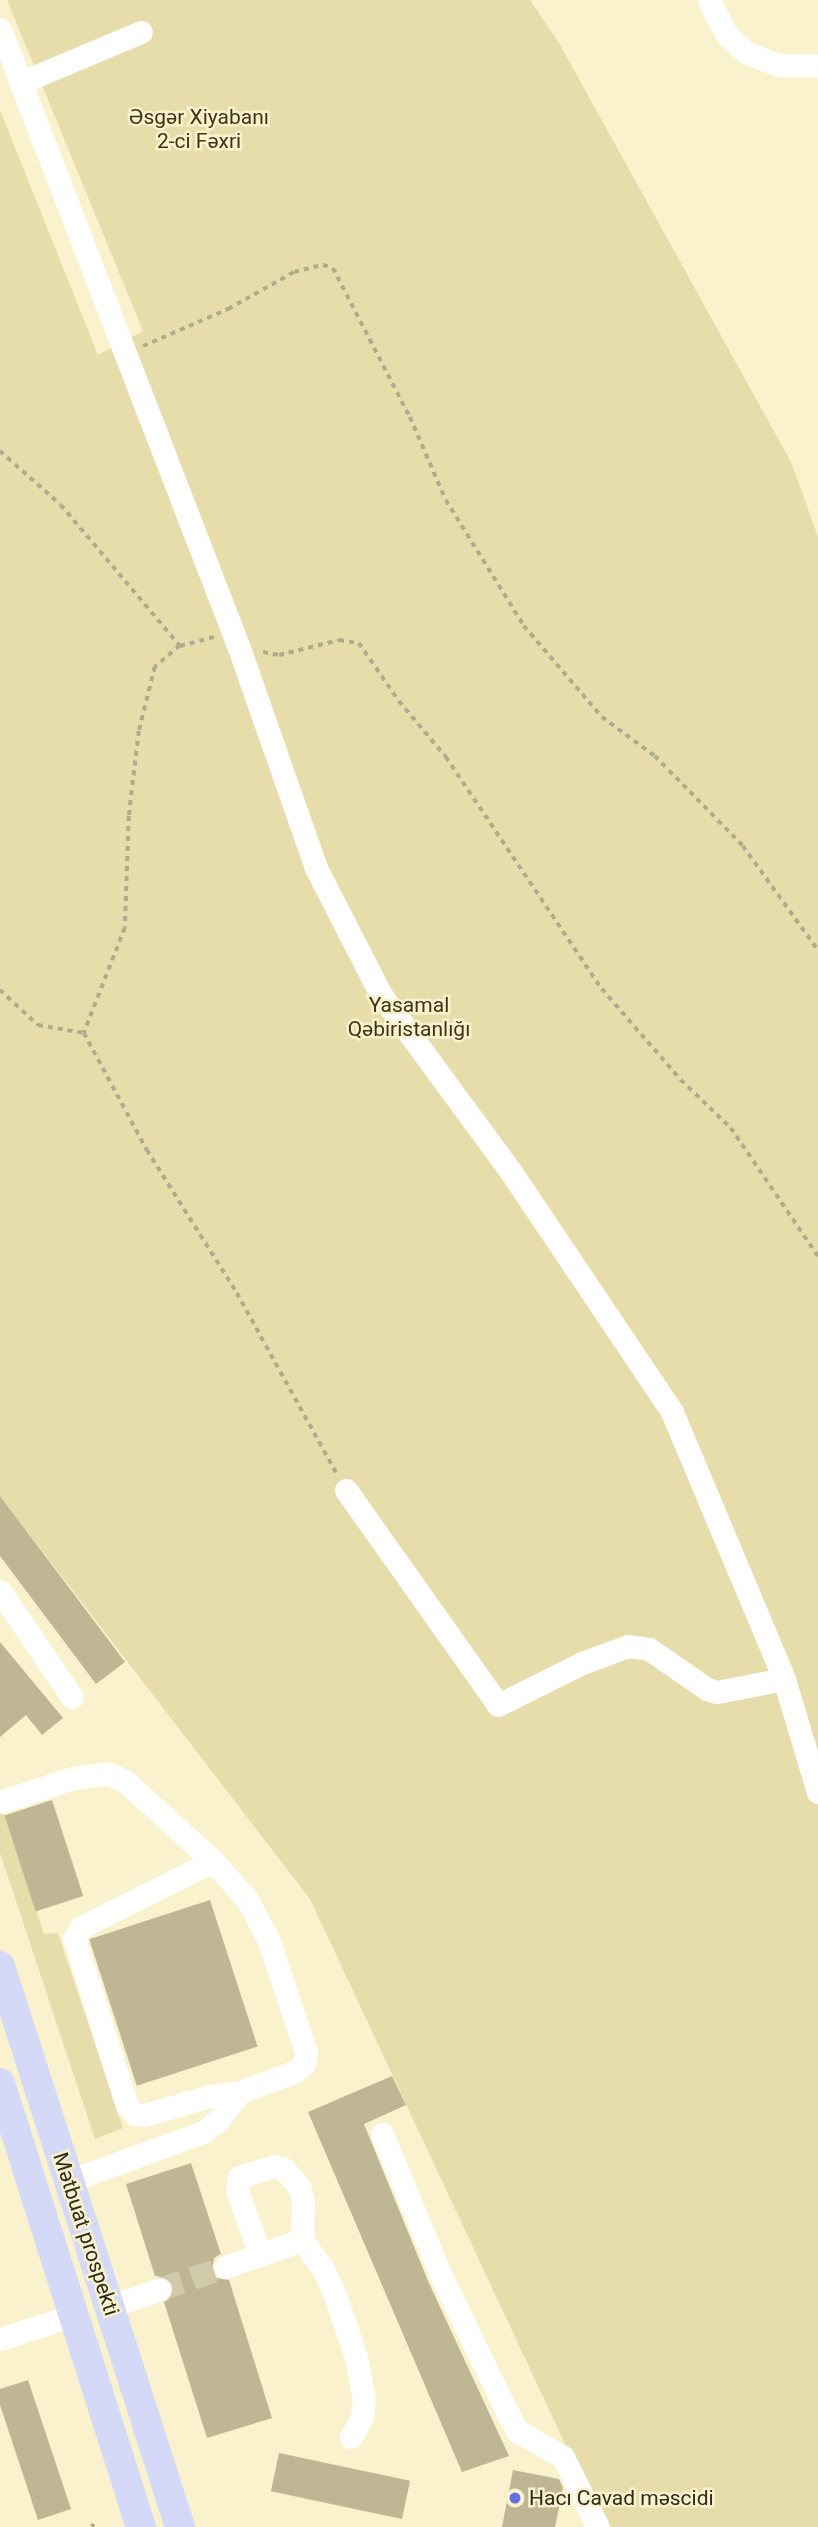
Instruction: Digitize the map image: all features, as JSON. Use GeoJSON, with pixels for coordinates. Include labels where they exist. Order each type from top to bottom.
{"type":"FeatureCollection","features":[{"type":"Feature","properties":{"kind":"main road","name":"Mətbuat prospekti"},"geometry":{"type":"LineString","coordinates":[[0,1966],[176,2514]]}},
{"type":"Feature","properties":{"kind":"main road","name":"Mətbuat prospekti"},"geometry":{"type":"LineString","coordinates":[[0,2083],[138,2519]]}},
{"type":"Feature","properties":{"kind":"lane"},"geometry":{"type":"LineString","coordinates":[[709,0],[727,36],[747,53],[779,65],[818,66]]}},
{"type":"Feature","properties":{"kind":"lane"},"geometry":{"type":"LineString","coordinates":[[0,29],[236,640],[316,868],[382,995],[511,1172],[672,1412],[784,1679],[818,1792]]}},
{"type":"Feature","properties":{"kind":"lane"},"geometry":{"type":"LineString","coordinates":[[22,82],[141,32]]}},
{"type":"Feature","properties":{"kind":"lane"},"geometry":{"type":"LineString","coordinates":[[346,1490],[498,1705],[582,1662],[628,1646],[649,1649],[707,1689],[717,1692],[784,1679]]}},
{"type":"Feature","properties":{"kind":"lane"},"geometry":{"type":"LineString","coordinates":[[0,1591],[72,1697]]}},
{"type":"Feature","properties":{"kind":"lane"},"geometry":{"type":"LineString","coordinates":[[0,1802],[73,1778],[107,1773],[125,1781],[213,1861],[248,1901],[261,1922],[306,2052],[304,2064],[294,2072],[240,2092],[209,2096],[145,2115],[135,2114],[127,2106],[74,1938],[80,1927],[213,1861]]}},
{"type":"Feature","properties":{"kind":"lane"},"geometry":{"type":"LineString","coordinates":[[69,2181],[203,2132],[217,2121],[240,2092]]}},
{"type":"Feature","properties":{"kind":"lane"},"geometry":{"type":"LineString","coordinates":[[382,2134],[446,2287],[517,2431],[563,2457],[598,2527]]}},
{"type":"Feature","properties":{"kind":"lane"},"geometry":{"type":"LineString","coordinates":[[260,2255],[237,2190],[239,2177],[274,2166],[284,2169],[299,2186],[303,2200],[302,2240],[323,2269],[335,2295],[356,2357],[364,2399],[362,2417],[351,2437]]}},
{"type":"Feature","properties":{"kind":"lane"},"geometry":{"type":"LineString","coordinates":[[225,2267],[302,2240]]}},
{"type":"Feature","properties":{"kind":"lane"},"geometry":{"type":"LineString","coordinates":[[109,2307],[160,2290]]}},
{"type":"Feature","properties":{"kind":"lane"},"geometry":{"type":"LineString","coordinates":[[0,2339],[74,2315]]}},
{"type":"Feature","properties":{"kind":"path"},"geometry":{"type":"LineString","coordinates":[[125,353],[228,309],[294,272],[323,265],[333,268],[410,418],[446,500],[524,626],[602,716],[655,756],[743,846],[818,950]]}},
{"type":"Feature","properties":{"kind":"path"},"geometry":{"type":"LineString","coordinates":[[0,451],[61,505],[180,646]]}},
{"type":"Feature","properties":{"kind":"path"},"geometry":{"type":"LineString","coordinates":[[346,1490],[237,1293],[147,1150],[84,1033],[125,928],[129,816],[139,732],[155,667],[180,646],[236,640],[279,655],[339,640],[359,643],[399,701],[446,757],[601,989],[681,1080],[731,1128],[818,1256]]}},
{"type":"Feature","properties":{"kind":"path"},"geometry":{"type":"LineString","coordinates":[[0,990],[38,1025],[84,1033]]}},
{"type":"Feature","properties":{"kind":"green space","name":"Yasamal Qəbiristanlığı"},"geometry":{"type":"Polygon","coordinates":[[[7,0],[530,0],[559,43],[791,462],[818,537],[818,2527],[604,2527],[310,1899],[0,1496],[0,110],[98,355],[143,331],[7,0]]]}},
{"type":"Feature","properties":{"kind":"green space"},"geometry":{"type":"Polygon","coordinates":[[[3,1810],[44,1934],[58,1933],[123,2128],[95,2139],[0,1853],[0,1811],[3,1810]]]}},
{"type":"Feature","properties":{"kind":"building"},"geometry":{"type":"Polygon","coordinates":[[[0,1496],[125,1662],[96,1684],[0,1556],[0,1496]]]}},
{"type":"Feature","properties":{"kind":"building"},"geometry":{"type":"Polygon","coordinates":[[[0,1642],[63,1718],[42,1735],[26,1715],[0,1737],[0,1642]]]}},
{"type":"Feature","properties":{"kind":"building"},"geometry":{"type":"Polygon","coordinates":[[[52,1800],[83,1896],[36,1912],[4,1815],[52,1800]]]}},
{"type":"Feature","properties":{"kind":"building"},"geometry":{"type":"Polygon","coordinates":[[[210,1900],[258,2046],[137,2086],[89,1939],[210,1900]]]}},
{"type":"Feature","properties":{"kind":"building"},"geometry":{"type":"Polygon","coordinates":[[[392,2076],[406,2105],[364,2124],[428,2281],[509,2456],[462,2472],[308,2112],[392,2076]]]}},
{"type":"Feature","properties":{"kind":"building"},"geometry":{"type":"Polygon","coordinates":[[[191,2163],[221,2254],[214,2258],[212,2271],[216,2278],[229,2280],[272,2418],[207,2438],[164,2302],[171,2298],[173,2285],[169,2278],[155,2276],[126,2184],[191,2163]]]}},
{"type":"Feature","properties":{"kind":"building"},"geometry":{"type":"Polygon","coordinates":[[[28,2380],[71,2509],[38,2520],[0,2405],[0,2389],[28,2380]]]}},
{"type":"Feature","properties":{"kind":"building"},"geometry":{"type":"Polygon","coordinates":[[[279,2453],[410,2481],[402,2519],[271,2491],[279,2453]]]}},
{"type":"Feature","properties":{"kind":"building"},"geometry":{"type":"Polygon","coordinates":[[[513,2470],[559,2479],[563,2488],[555,2527],[502,2527],[513,2470]]]}},
{"type":"Feature","properties":{"kind":"tunnel"},"geometry":{"type":"LineString","coordinates":[[160,2289],[225,2267]]}},
{"type":"Feature","properties":{"kind":"place","name":"Hacı Cavad məscidi"},"geometry":{"type":"Point","coordinates":[515,2498]}},
{"type":"Feature","properties":{"kind":"park label","name":"Əsgər Xiyabanı 2-ci Fəxri"},"geometry":{"type":"Point","coordinates":[199,129]}}]}
